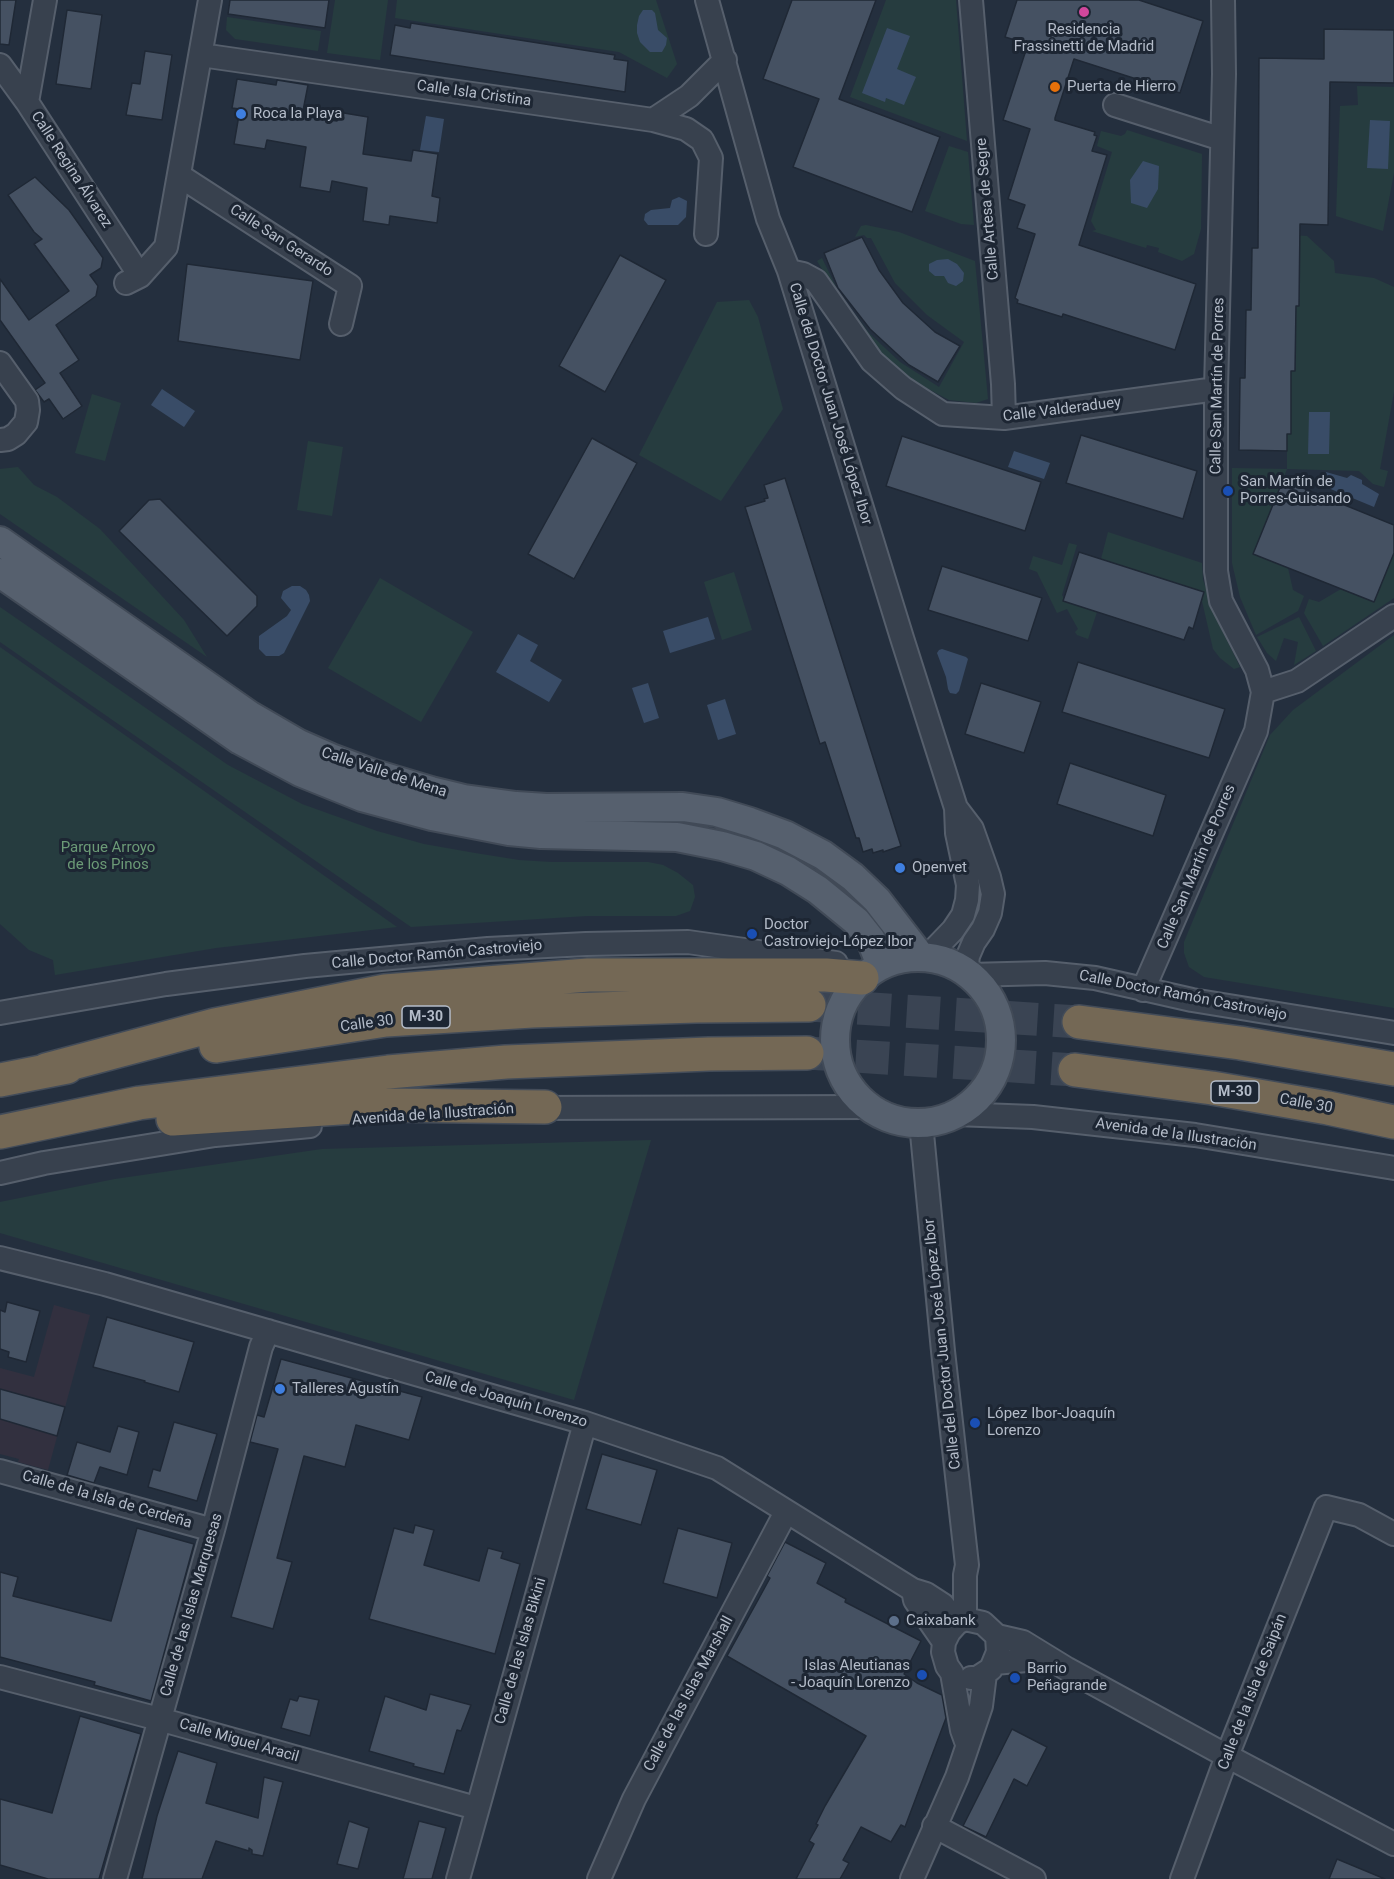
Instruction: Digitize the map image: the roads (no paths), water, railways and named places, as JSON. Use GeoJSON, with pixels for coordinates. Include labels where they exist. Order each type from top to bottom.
{"type":"FeatureCollection","features":[{"type":"Feature","properties":{"kind":"highway"},"geometry":{"type":"LineString","coordinates":[[46,1070],[215,1025],[385,991],[588,975],[826,975],[873,970]]}},
{"type":"Feature","properties":{"kind":"highway","name":"Calle 30"},"geometry":{"type":"LineString","coordinates":[[0,1080],[46,1070],[386,1020],[544,1011],[809,1005]]}},
{"type":"Feature","properties":{"kind":"highway"},"geometry":{"type":"LineString","coordinates":[[1079,1022],[1240,1043],[1394,1069]]}},
{"type":"Feature","properties":{"kind":"highway"},"geometry":{"type":"LineString","coordinates":[[0,1132],[139,1103],[388,1072],[506,1062],[709,1054],[807,1053]]}},
{"type":"Feature","properties":{"kind":"highway","name":"Calle 30"},"geometry":{"type":"LineString","coordinates":[[1075,1070],[1212,1088],[1394,1122]]}},
{"type":"Feature","properties":{"kind":"highway"},"geometry":{"type":"LineString","coordinates":[[93,1112],[181,1119],[385,1106],[545,1107]]}},
{"type":"Feature","properties":{"kind":"main road","name":"Calle Valle de Mena"},"geometry":{"type":"LineString","coordinates":[[0,542],[249,715],[309,749],[405,784],[474,800],[546,808],[683,807],[717,812],[750,822],[785,835],[823,855],[853,877],[877,900],[924,957]]}},
{"type":"Feature","properties":{"kind":"main road","name":"Calle Valle de Mena"},"geometry":{"type":"LineString","coordinates":[[0,573],[240,740],[300,772],[362,797],[432,816],[509,831],[541,834],[677,837],[756,856],[788,871],[818,890],[856,921],[871,940],[873,970]]}},
{"type":"Feature","properties":{"kind":"main road"},"geometry":{"type":"LineString","coordinates":[[924,957],[947,962],[968,974],[987,994],[998,1016],[1001,1048],[997,1065],[986,1087],[970,1105],[956,1114],[921,1123],[894,1119],[870,1107],[850,1088],[838,1065],[834,1038],[839,1011],[845,999],[873,970],[901,958],[924,957]]}},
{"type":"Feature","properties":{"kind":"street"},"geometry":{"type":"LineString","coordinates":[[27,102],[45,0]]}},
{"type":"Feature","properties":{"kind":"street"},"geometry":{"type":"LineString","coordinates":[[180,176],[210,0]]}},
{"type":"Feature","properties":{"kind":"street","name":"Calle del Doctor Juan José López Ibor"},"geometry":{"type":"LineString","coordinates":[[707,0],[768,219],[789,272],[956,808]]}},
{"type":"Feature","properties":{"kind":"street","name":"Calle Artesa de Segre"},"geometry":{"type":"LineString","coordinates":[[971,0],[1004,418]]}},
{"type":"Feature","properties":{"kind":"street","name":"Calle San Martín de Porres"},"geometry":{"type":"LineString","coordinates":[[1143,990],[1256,731],[1263,692],[1257,670],[1221,601],[1216,571],[1216,389],[1223,0]]}},
{"type":"Feature","properties":{"kind":"street","name":"Calle Isla Cristina"},"geometry":{"type":"LineString","coordinates":[[201,55],[653,120],[686,129],[702,140],[711,158],[706,234]]}},
{"type":"Feature","properties":{"kind":"street"},"geometry":{"type":"LineString","coordinates":[[653,120],[689,96],[725,60]]}},
{"type":"Feature","properties":{"kind":"street","name":"Calle Regina Álvarez"},"geometry":{"type":"LineString","coordinates":[[0,65],[27,102],[133,279],[166,247],[180,176]]}},
{"type":"Feature","properties":{"kind":"street"},"geometry":{"type":"LineString","coordinates":[[1115,105],[1222,138]]}},
{"type":"Feature","properties":{"kind":"street","name":"Calle San Gerardo"},"geometry":{"type":"LineString","coordinates":[[180,176],[350,286],[341,324]]}},
{"type":"Feature","properties":{"kind":"street","name":"Calle Valderaduey"},"geometry":{"type":"LineString","coordinates":[[789,272],[802,274],[816,281],[872,361],[903,388],[943,414],[1004,418],[1216,389]]}},
{"type":"Feature","properties":{"kind":"street"},"geometry":{"type":"LineString","coordinates":[[0,363],[27,401],[28,410],[26,422],[16,434],[8,439],[0,440]]}},
{"type":"Feature","properties":{"kind":"street"},"geometry":{"type":"LineString","coordinates":[[1263,692],[1297,681],[1394,616]]}},
{"type":"Feature","properties":{"kind":"street"},"geometry":{"type":"LineString","coordinates":[[924,957],[953,930],[963,915],[967,900],[968,885],[957,832],[956,808]]}},
{"type":"Feature","properties":{"kind":"street"},"geometry":{"type":"LineString","coordinates":[[956,808],[972,829],[993,894],[990,914],[968,956],[968,974]]}},
{"type":"Feature","properties":{"kind":"street","name":"Calle Doctor Ramón Castroviejo"},"geometry":{"type":"LineString","coordinates":[[0,1013],[166,984],[305,966],[553,945],[688,942],[873,970]]}},
{"type":"Feature","properties":{"kind":"street","name":"Calle Doctor Ramón Castroviejo"},"geometry":{"type":"LineString","coordinates":[[968,974],[1045,973],[1095,978],[1192,1000],[1394,1034]]}},
{"type":"Feature","properties":{"kind":"street","name":"Avenida de la Ilustración"},"geometry":{"type":"LineString","coordinates":[[0,1173],[44,1162],[215,1135],[387,1118],[545,1107],[870,1107]]}},
{"type":"Feature","properties":{"kind":"street","name":"Avenida de la Ilustración"},"geometry":{"type":"LineString","coordinates":[[956,1114],[1034,1117],[1195,1135],[1394,1168]]}},
{"type":"Feature","properties":{"kind":"street","name":"Calle del Doctor Juan José López Ibor"},"geometry":{"type":"LineString","coordinates":[[921,1123],[942,1340],[967,1565],[973,1574],[976,1626]]}},
{"type":"Feature","properties":{"kind":"street","name":"Calle de Joaquín Lorenzo"},"geometry":{"type":"LineString","coordinates":[[0,1258],[105,1284],[585,1423],[717,1468],[913,1590],[926,1594],[976,1626]]}},
{"type":"Feature","properties":{"kind":"street","name":"Calle de las Islas Marquesas"},"geometry":{"type":"LineString","coordinates":[[116,1879],[213,1530],[261,1347],[268,1331]]}},
{"type":"Feature","properties":{"kind":"street","name":"Calle de las Islas Bikini"},"geometry":{"type":"LineString","coordinates":[[458,1879],[585,1423]]}},
{"type":"Feature","properties":{"kind":"street","name":"Calle de la Isla de Cerdeña"},"geometry":{"type":"LineString","coordinates":[[0,1471],[213,1530]]}},
{"type":"Feature","properties":{"kind":"street","name":"Calle de la Isla de Saipán"},"geometry":{"type":"LineString","coordinates":[[1182,1879],[1227,1756],[1326,1507],[1359,1515],[1394,1534]]}},
{"type":"Feature","properties":{"kind":"street","name":"Calle de las Islas Marshall"},"geometry":{"type":"LineString","coordinates":[[599,1879],[634,1799],[786,1512]]}},
{"type":"Feature","properties":{"kind":"street"},"geometry":{"type":"LineString","coordinates":[[913,1590],[915,1600],[944,1642]]}},
{"type":"Feature","properties":{"kind":"street"},"geometry":{"type":"LineString","coordinates":[[968,1744],[962,1730],[952,1673],[944,1659],[944,1642],[949,1632],[976,1626],[1023,1642],[1047,1658],[1394,1844]]}},
{"type":"Feature","properties":{"kind":"street"},"geometry":{"type":"LineString","coordinates":[[912,1879],[957,1776],[999,1645],[976,1626]]}},
{"type":"Feature","properties":{"kind":"street"},"geometry":{"type":"LineString","coordinates":[[952,1673],[969,1678],[990,1669],[1047,1658]]}},
{"type":"Feature","properties":{"kind":"street","name":"Calle Miguel Aracil"},"geometry":{"type":"LineString","coordinates":[[0,1677],[476,1808]]}},
{"type":"Feature","properties":{"kind":"street"},"geometry":{"type":"LineString","coordinates":[[934,1826],[1034,1879]]}},
{"type":"Feature","properties":{"kind":"water"},"geometry":{"type":"Polygon","coordinates":[[[643,10],[652,10],[655,13],[658,30],[667,38],[662,52],[650,52],[640,42],[637,25],[643,10]]]}},
{"type":"Feature","properties":{"kind":"water"},"geometry":{"type":"Polygon","coordinates":[[[887,28],[910,36],[897,69],[916,77],[904,105],[886,98],[885,102],[862,93],[887,28]]]}},
{"type":"Feature","properties":{"kind":"water"},"geometry":{"type":"Polygon","coordinates":[[[426,116],[444,119],[439,152],[420,150],[426,116]]]}},
{"type":"Feature","properties":{"kind":"water"},"geometry":{"type":"Polygon","coordinates":[[[1370,120],[1390,121],[1388,169],[1367,168],[1370,120]]]}},
{"type":"Feature","properties":{"kind":"water"},"geometry":{"type":"Polygon","coordinates":[[[1143,161],[1159,166],[1158,189],[1147,208],[1131,203],[1130,180],[1143,161]]]}},
{"type":"Feature","properties":{"kind":"water"},"geometry":{"type":"Polygon","coordinates":[[[679,197],[687,201],[686,217],[678,225],[648,225],[644,220],[645,214],[651,210],[670,208],[672,200],[679,197]]]}},
{"type":"Feature","properties":{"kind":"water"},"geometry":{"type":"Polygon","coordinates":[[[948,259],[957,264],[964,273],[963,281],[956,286],[948,283],[944,276],[935,276],[929,271],[929,264],[937,260],[948,259]]]}},
{"type":"Feature","properties":{"kind":"water"},"geometry":{"type":"Polygon","coordinates":[[[162,389],[195,411],[184,427],[151,405],[162,389]]]}},
{"type":"Feature","properties":{"kind":"water"},"geometry":{"type":"Polygon","coordinates":[[[1309,412],[1330,412],[1329,454],[1308,454],[1309,412]]]}},
{"type":"Feature","properties":{"kind":"water"},"geometry":{"type":"Polygon","coordinates":[[[1014,451],[1050,463],[1044,479],[1008,467],[1014,451]]]}},
{"type":"Feature","properties":{"kind":"water"},"geometry":{"type":"Polygon","coordinates":[[[1326,472],[1347,478],[1351,475],[1362,480],[1362,484],[1379,494],[1374,507],[1321,485],[1326,472]]]}},
{"type":"Feature","properties":{"kind":"water"},"geometry":{"type":"Polygon","coordinates":[[[292,586],[300,586],[306,590],[310,601],[284,653],[279,656],[266,656],[259,649],[259,636],[287,616],[291,610],[281,598],[283,591],[292,586]]]}},
{"type":"Feature","properties":{"kind":"water"},"geometry":{"type":"Polygon","coordinates":[[[708,617],[715,639],[670,653],[663,631],[708,617]]]}},
{"type":"Feature","properties":{"kind":"water"},"geometry":{"type":"Polygon","coordinates":[[[518,634],[538,645],[530,661],[562,680],[549,702],[496,672],[518,634]]]}},
{"type":"Feature","properties":{"kind":"water"},"geometry":{"type":"Polygon","coordinates":[[[942,649],[968,659],[959,691],[956,694],[950,693],[948,689],[937,653],[942,649]]]}},
{"type":"Feature","properties":{"kind":"water"},"geometry":{"type":"Polygon","coordinates":[[[648,683],[659,718],[644,723],[632,688],[648,683]]]}},
{"type":"Feature","properties":{"kind":"water"},"geometry":{"type":"Polygon","coordinates":[[[725,699],[736,734],[718,740],[707,705],[725,699]]]}},
{"type":"Feature","properties":{"kind":"tunnel"},"geometry":{"type":"LineString","coordinates":[[809,1005],[1079,1022]]}},
{"type":"Feature","properties":{"kind":"tunnel"},"geometry":{"type":"LineString","coordinates":[[807,1053],[1075,1070]]}},
{"type":"Feature","properties":{"kind":"place","name":"Residencia Frassinetti de Madrid"},"geometry":{"type":"Point","coordinates":[1084,12]}},
{"type":"Feature","properties":{"kind":"place","name":"Puerta de Hierro"},"geometry":{"type":"Point","coordinates":[1055,87]}},
{"type":"Feature","properties":{"kind":"place","name":"Roca la Playa"},"geometry":{"type":"Point","coordinates":[241,114]}},
{"type":"Feature","properties":{"kind":"place","name":"San Martín de Porres-Guisando"},"geometry":{"type":"Point","coordinates":[1228,491]}},
{"type":"Feature","properties":{"kind":"place","name":"Openvet"},"geometry":{"type":"Point","coordinates":[900,868]}},
{"type":"Feature","properties":{"kind":"place","name":"Doctor Castroviejo-López Ibor"},"geometry":{"type":"Point","coordinates":[752,934]}},
{"type":"Feature","properties":{"kind":"place","name":"Talleres Agustín"},"geometry":{"type":"Point","coordinates":[280,1389]}},
{"type":"Feature","properties":{"kind":"place","name":"López Ibor-Joaquín Lorenzo"},"geometry":{"type":"Point","coordinates":[975,1423]}},
{"type":"Feature","properties":{"kind":"place","name":"Caixabank"},"geometry":{"type":"Point","coordinates":[894,1621]}},
{"type":"Feature","properties":{"kind":"place","name":"Islas Aleutianas - Joaquín Lorenzo"},"geometry":{"type":"Point","coordinates":[922,1675]}},
{"type":"Feature","properties":{"kind":"place","name":"Barrio Peñagrande"},"geometry":{"type":"Point","coordinates":[1015,1678]}},
{"type":"Feature","properties":{"kind":"park label","name":"Parque Arroyo de los Pinos"},"geometry":{"type":"Point","coordinates":[108,856]}}]}
